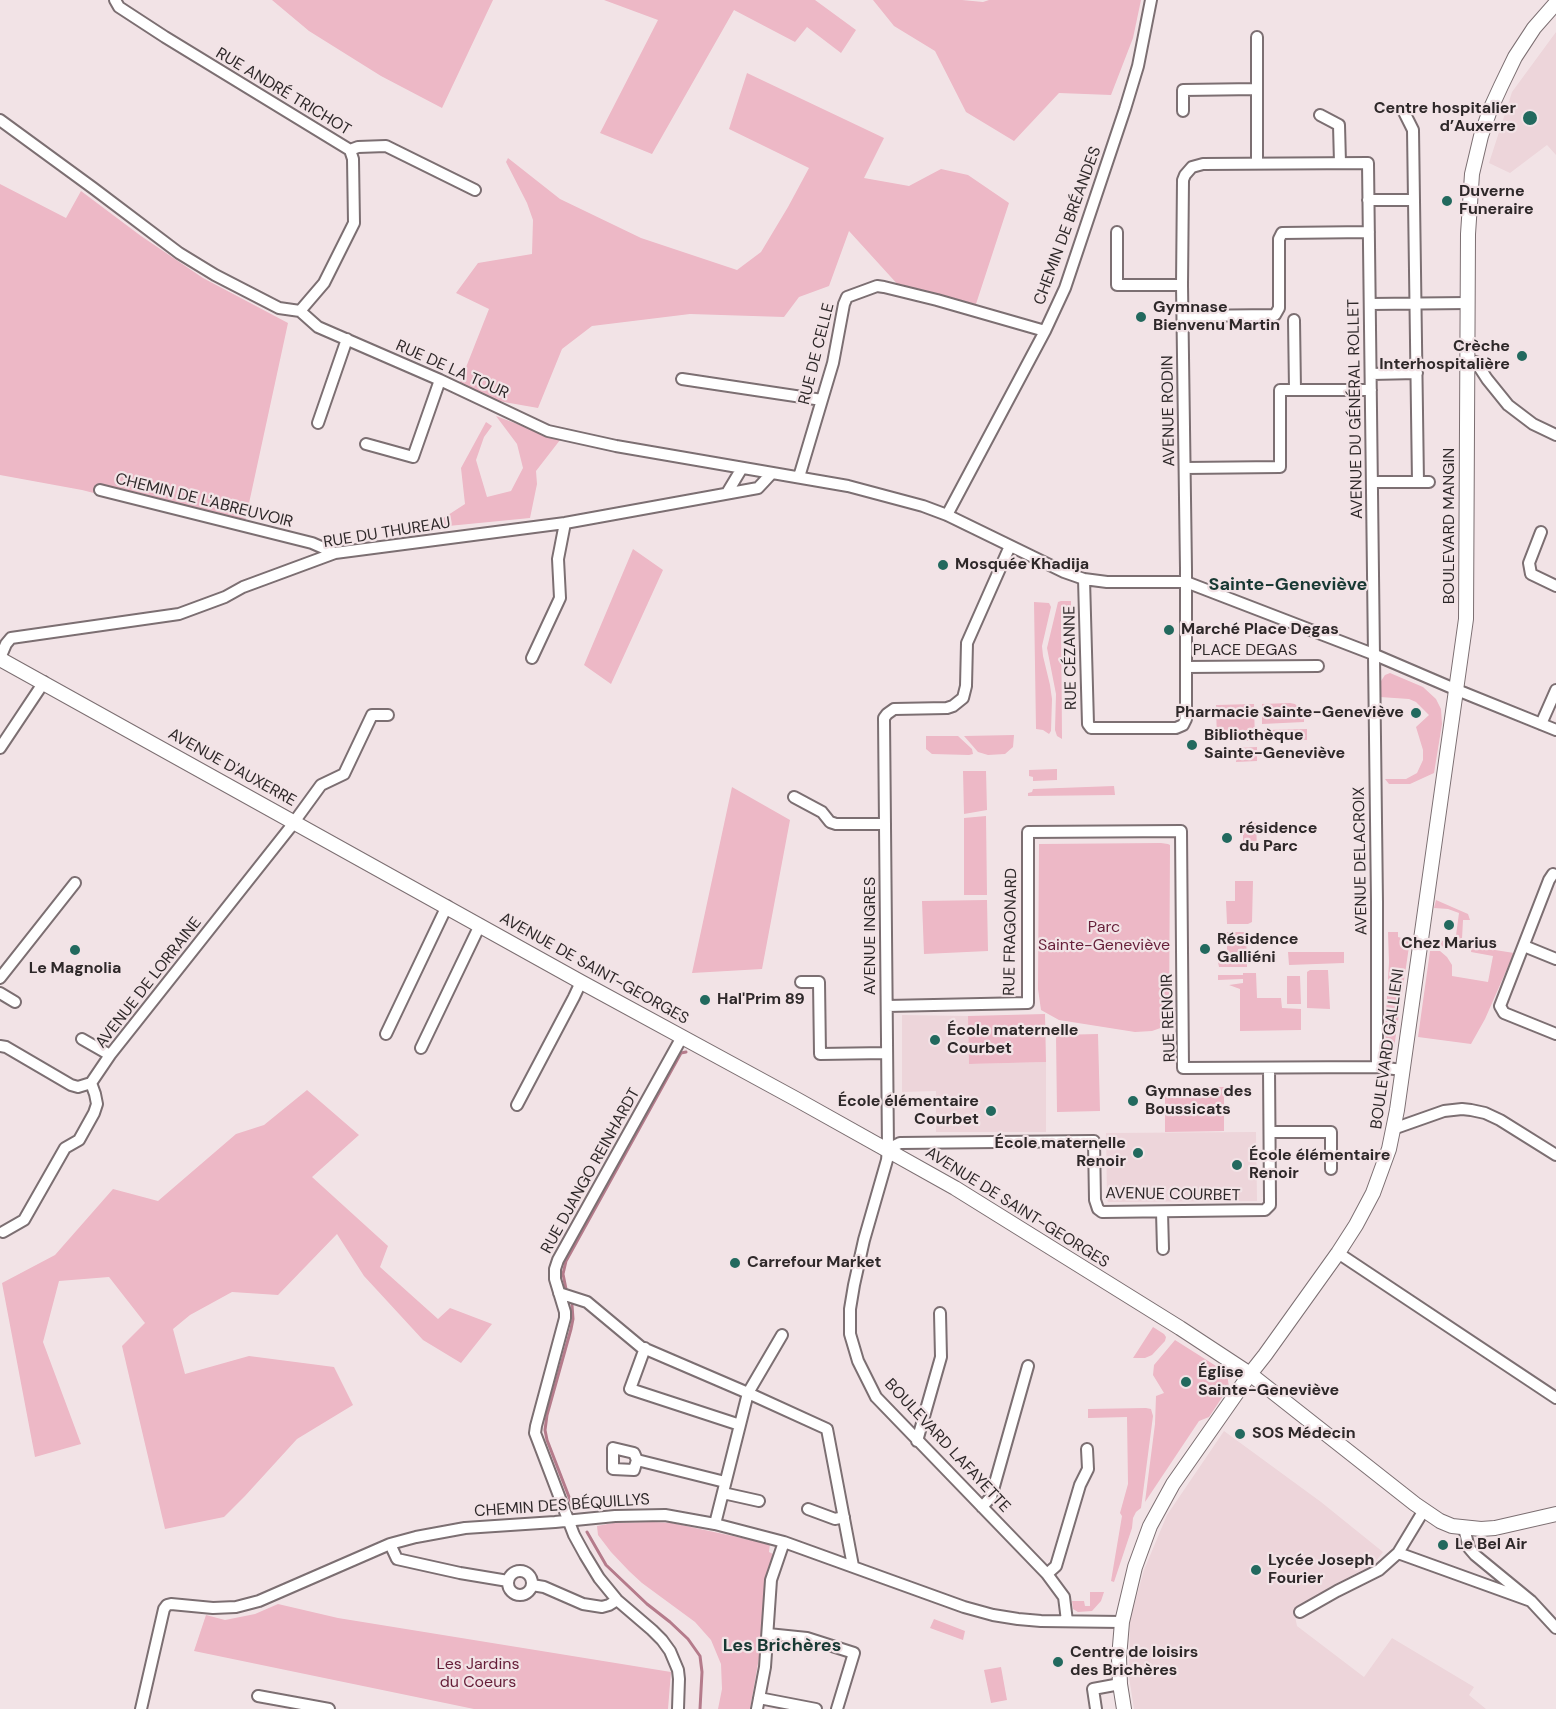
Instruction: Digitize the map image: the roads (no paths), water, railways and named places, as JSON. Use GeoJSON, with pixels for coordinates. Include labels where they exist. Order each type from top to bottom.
{"type":"FeatureCollection","features":[{"type":"Feature","properties":{"kind":"main road","name":"BOULEVARD MANGIN"},"geometry":{"type":"LineString","coordinates":[[1457,690],[1466,619],[1468,580],[1470,188],[1475,160],[1490,110],[1515,57],[1534,28],[1556,3]]}},
{"type":"Feature","properties":{"kind":"main road","name":"AVENUE D'AUXERRE"},"geometry":{"type":"LineString","coordinates":[[0,658],[447,906]]}},
{"type":"Feature","properties":{"kind":"main road","name":"BOULEVARD GALLIENI"},"geometry":{"type":"LineString","coordinates":[[1124,1709],[1119,1658],[1122,1622],[1135,1567],[1155,1517],[1173,1484],[1338,1253],[1366,1209],[1384,1167],[1393,1129],[1457,690]]}},
{"type":"Feature","properties":{"kind":"main road","name":"AVENUE DE SAINT-GEORGES"},"geometry":{"type":"LineString","coordinates":[[447,906],[581,982],[888,1149],[984,1206],[1250,1374],[1440,1521],[1464,1528],[1495,1528],[1556,1514]]}},
{"type":"Feature","properties":{"kind":"street","name":"RUE ANDRÉ TRICHOT"},"geometry":{"type":"LineString","coordinates":[[114,0],[120,7],[165,37],[350,150],[353,159],[354,223],[324,282],[300,311]]}},
{"type":"Feature","properties":{"kind":"street","name":"CHEMIN DE BRÉANDES"},"geometry":{"type":"LineString","coordinates":[[947,515],[1045,331],[1065,288],[1138,66],[1150,0]]}},
{"type":"Feature","properties":{"kind":"street"},"geometry":{"type":"LineString","coordinates":[[1257,37],[1257,164],[1340,163],[1340,125],[1320,115]]}},
{"type":"Feature","properties":{"kind":"street"},"geometry":{"type":"LineString","coordinates":[[1183,111],[1183,90],[1257,89]]}},
{"type":"Feature","properties":{"kind":"street"},"geometry":{"type":"LineString","coordinates":[[1372,482],[1423,482],[1417,373],[1413,130],[1404,112]]}},
{"type":"Feature","properties":{"kind":"street","name":"RUE DE LA TOUR"},"geometry":{"type":"LineString","coordinates":[[0,120],[179,253],[215,275],[279,308],[300,311],[318,327],[440,380],[548,431],[616,446],[861,489],[923,506],[947,515],[1064,572],[1084,579],[1107,582],[1186,582]]}},
{"type":"Feature","properties":{"kind":"street"},"geometry":{"type":"LineString","coordinates":[[350,150],[358,147],[386,146],[475,189]]}},
{"type":"Feature","properties":{"kind":"street","name":"AVENUE DU GÉNÉRAL ROLLET"},"geometry":{"type":"LineString","coordinates":[[1340,163],[1368,163],[1373,654]]}},
{"type":"Feature","properties":{"kind":"street","name":"AVENUE RODIN"},"geometry":{"type":"LineString","coordinates":[[1186,582],[1183,180],[1188,170],[1198,165],[1257,164]]}},
{"type":"Feature","properties":{"kind":"street"},"geometry":{"type":"LineString","coordinates":[[1368,200],[1414,200]]}},
{"type":"Feature","properties":{"kind":"street"},"geometry":{"type":"LineString","coordinates":[[1117,232],[1118,285],[1182,285]]}},
{"type":"Feature","properties":{"kind":"street"},"geometry":{"type":"LineString","coordinates":[[1183,316],[1275,315],[1279,308],[1280,234],[1284,232],[1369,232]]}},
{"type":"Feature","properties":{"kind":"street","name":"RUE DE CELLE"},"geometry":{"type":"LineString","coordinates":[[800,477],[833,363],[844,304],[848,297],[877,286],[938,300],[1045,331]]}},
{"type":"Feature","properties":{"kind":"street"},"geometry":{"type":"LineString","coordinates":[[1370,304],[1468,303]]}},
{"type":"Feature","properties":{"kind":"street"},"geometry":{"type":"LineString","coordinates":[[1294,320],[1295,390]]}},
{"type":"Feature","properties":{"kind":"street"},"geometry":{"type":"LineString","coordinates":[[318,423],[347,339]]}},
{"type":"Feature","properties":{"kind":"street"},"geometry":{"type":"LineString","coordinates":[[1468,361],[1476,362],[1508,405],[1533,424],[1556,435]]}},
{"type":"Feature","properties":{"kind":"street"},"geometry":{"type":"LineString","coordinates":[[1371,374],[1417,373]]}},
{"type":"Feature","properties":{"kind":"street"},"geometry":{"type":"LineString","coordinates":[[682,379],[822,400]]}},
{"type":"Feature","properties":{"kind":"street"},"geometry":{"type":"LineString","coordinates":[[366,444],[413,457],[440,380]]}},
{"type":"Feature","properties":{"kind":"street"},"geometry":{"type":"LineString","coordinates":[[1185,468],[1280,467],[1280,390],[1371,390]]}},
{"type":"Feature","properties":{"kind":"street"},"geometry":{"type":"LineString","coordinates":[[728,493],[742,468]]}},
{"type":"Feature","properties":{"kind":"street","name":"RUE DU THUREAU"},"geometry":{"type":"LineString","coordinates":[[0,658],[11,638],[179,614],[225,597],[243,587],[335,553],[566,523],[758,488],[772,473]]}},
{"type":"Feature","properties":{"kind":"street","name":"CHEMIN DE L'ABREUVOIR"},"geometry":{"type":"LineString","coordinates":[[100,490],[312,543],[335,553]]}},
{"type":"Feature","properties":{"kind":"street"},"geometry":{"type":"LineString","coordinates":[[532,658],[560,598],[558,559],[566,523]]}},
{"type":"Feature","properties":{"kind":"street"},"geometry":{"type":"LineString","coordinates":[[1541,532],[1529,563],[1531,574],[1556,586]]}},
{"type":"Feature","properties":{"kind":"street","name":"AVENUE INGRES"},"geometry":{"type":"LineString","coordinates":[[888,1149],[884,723],[887,714],[894,709],[947,708],[963,698],[966,686],[967,643],[1010,546]]}},
{"type":"Feature","properties":{"kind":"street","name":"RUE CÉZANNE"},"geometry":{"type":"LineString","coordinates":[[1084,579],[1087,721],[1089,726],[1095,728],[1176,728],[1183,725],[1186,719],[1185,667]]}},
{"type":"Feature","properties":{"kind":"street"},"geometry":{"type":"LineString","coordinates":[[1186,582],[1373,654],[1556,730]]}},
{"type":"Feature","properties":{"kind":"street","name":"PLACE DEGAS"},"geometry":{"type":"LineString","coordinates":[[1186,582],[1185,667],[1318,666]]}},
{"type":"Feature","properties":{"kind":"street","name":"AVENUE DELACROIX"},"geometry":{"type":"LineString","coordinates":[[1373,654],[1377,1067]]}},
{"type":"Feature","properties":{"kind":"street"},"geometry":{"type":"LineString","coordinates":[[0,748],[44,682]]}},
{"type":"Feature","properties":{"kind":"street"},"geometry":{"type":"LineString","coordinates":[[1541,724],[1556,690]]}},
{"type":"Feature","properties":{"kind":"street","name":"AVENUE DE LORRAINE"},"geometry":{"type":"LineString","coordinates":[[91,1083],[321,785],[344,774],[372,715],[388,715]]}},
{"type":"Feature","properties":{"kind":"street"},"geometry":{"type":"LineString","coordinates":[[794,796],[822,812],[830,822],[836,824],[885,824]]}},
{"type":"Feature","properties":{"kind":"street","name":"RUE RENOIR"},"geometry":{"type":"LineString","coordinates":[[1028,832],[1181,831],[1183,1068],[1377,1067],[1402,1070]]}},
{"type":"Feature","properties":{"kind":"street","name":"RUE FRAGONARD"},"geometry":{"type":"LineString","coordinates":[[887,1006],[1028,1003],[1028,832]]}},
{"type":"Feature","properties":{"kind":"street"},"geometry":{"type":"LineString","coordinates":[[1553,874],[1549,879],[1501,1002],[1502,1011],[1556,1034]]}},
{"type":"Feature","properties":{"kind":"street"},"geometry":{"type":"LineString","coordinates":[[0,978],[75,883]]}},
{"type":"Feature","properties":{"kind":"street"},"geometry":{"type":"LineString","coordinates":[[386,1034],[447,906]]}},
{"type":"Feature","properties":{"kind":"street"},"geometry":{"type":"LineString","coordinates":[[421,1048],[480,925]]}},
{"type":"Feature","properties":{"kind":"street"},"geometry":{"type":"LineString","coordinates":[[1524,946],[1556,959]]}},
{"type":"Feature","properties":{"kind":"street"},"geometry":{"type":"LineString","coordinates":[[517,1105],[581,982]]}},
{"type":"Feature","properties":{"kind":"street"},"geometry":{"type":"LineString","coordinates":[[801,982],[819,982],[820,1054],[887,1053]]}},
{"type":"Feature","properties":{"kind":"street"},"geometry":{"type":"LineString","coordinates":[[0,993],[15,1002]]}},
{"type":"Feature","properties":{"kind":"street","name":"RUE DJANGO REINHARDT"},"geometry":{"type":"LineString","coordinates":[[678,1709],[678,1670],[670,1651],[652,1630],[617,1600],[599,1578],[569,1521],[535,1433],[565,1318],[555,1269],[558,1260],[682,1037]]}},
{"type":"Feature","properties":{"kind":"street"},"geometry":{"type":"LineString","coordinates":[[82,1039],[111,1055]]}},
{"type":"Feature","properties":{"kind":"street"},"geometry":{"type":"LineString","coordinates":[[0,1046],[6,1047],[71,1085],[78,1087],[91,1083],[97,1104],[79,1140],[65,1148],[24,1220],[3,1232]]}},
{"type":"Feature","properties":{"kind":"street","name":"AVENUE COURBET"},"geometry":{"type":"LineString","coordinates":[[888,1149],[900,1143],[1094,1140],[1095,1200],[1098,1209],[1107,1212],[1261,1211],[1269,1208],[1270,1201],[1269,1068]]}},
{"type":"Feature","properties":{"kind":"street"},"geometry":{"type":"LineString","coordinates":[[1393,1129],[1444,1111],[1471,1110],[1493,1116],[1556,1155]]}},
{"type":"Feature","properties":{"kind":"street"},"geometry":{"type":"LineString","coordinates":[[1270,1132],[1331,1132],[1331,1169]]}},
{"type":"Feature","properties":{"kind":"street","name":"BOULEVARD LAFAYETTE"},"geometry":{"type":"LineString","coordinates":[[888,1149],[887,1160],[864,1240],[850,1309],[850,1334],[858,1361],[876,1397],[1047,1574],[1064,1597],[1067,1621]]}},
{"type":"Feature","properties":{"kind":"street"},"geometry":{"type":"LineString","coordinates":[[1162,1212],[1163,1249]]}},
{"type":"Feature","properties":{"kind":"street"},"geometry":{"type":"LineString","coordinates":[[1338,1253],[1556,1398]]}},
{"type":"Feature","properties":{"kind":"street"},"geometry":{"type":"LineString","coordinates":[[559,1293],[587,1302],[645,1348],[827,1430],[853,1566]]}},
{"type":"Feature","properties":{"kind":"street"},"geometry":{"type":"LineString","coordinates":[[917,1441],[941,1356],[940,1313]]}},
{"type":"Feature","properties":{"kind":"street"},"geometry":{"type":"LineString","coordinates":[[715,1524],[748,1393],[782,1335]]}},
{"type":"Feature","properties":{"kind":"street"},"geometry":{"type":"LineString","coordinates":[[645,1348],[630,1389],[740,1425]]}},
{"type":"Feature","properties":{"kind":"street"},"geometry":{"type":"LineString","coordinates":[[982,1507],[992,1497],[1028,1366]]}},
{"type":"Feature","properties":{"kind":"street"},"geometry":{"type":"LineString","coordinates":[[1047,1574],[1056,1566],[1080,1485],[1088,1469],[1087,1449]]}},
{"type":"Feature","properties":{"kind":"street"},"geometry":{"type":"LineString","coordinates":[[637,1460],[724,1487],[759,1501]]}},
{"type":"Feature","properties":{"kind":"street"},"geometry":{"type":"LineString","coordinates":[[808,1509],[835,1519],[844,1517]]}},
{"type":"Feature","properties":{"kind":"street"},"geometry":{"type":"LineString","coordinates":[[1300,1612],[1379,1570],[1398,1553],[1424,1510]]}},
{"type":"Feature","properties":{"kind":"street","name":"CHEMIN DES BÉQUILLYS"},"geometry":{"type":"LineString","coordinates":[[141,1709],[164,1609],[167,1605],[236,1607],[259,1601],[390,1544],[465,1528],[615,1516],[653,1515],[688,1519],[784,1542],[964,1607],[993,1615],[1018,1619],[1067,1621]]}},
{"type":"Feature","properties":{"kind":"street"},"geometry":{"type":"LineString","coordinates":[[1464,1528],[1469,1548],[1475,1555],[1531,1601],[1556,1628]]}},
{"type":"Feature","properties":{"kind":"street"},"geometry":{"type":"LineString","coordinates":[[784,1542],[771,1580],[765,1667],[758,1703],[816,1709]]}},
{"type":"Feature","properties":{"kind":"street"},"geometry":{"type":"LineString","coordinates":[[390,1544],[396,1558],[460,1573],[508,1581]]}},
{"type":"Feature","properties":{"kind":"street"},"geometry":{"type":"LineString","coordinates":[[1398,1553],[1531,1601]]}},
{"type":"Feature","properties":{"kind":"street"},"geometry":{"type":"LineString","coordinates":[[522,1570],[531,1577],[532,1585],[528,1592],[520,1595],[509,1589],[508,1581],[514,1572],[522,1570]]}},
{"type":"Feature","properties":{"kind":"street"},"geometry":{"type":"LineString","coordinates":[[532,1585],[544,1587],[583,1604],[602,1607],[617,1600]]}},
{"type":"Feature","properties":{"kind":"street"},"geometry":{"type":"LineString","coordinates":[[1067,1621],[1122,1622]]}},
{"type":"Feature","properties":{"kind":"street"},"geometry":{"type":"LineString","coordinates":[[768,1634],[807,1638],[854,1653],[837,1709]]}},
{"type":"Feature","properties":{"kind":"street"},"geometry":{"type":"LineString","coordinates":[[1096,1709],[1093,1689],[1120,1684]]}},
{"type":"Feature","properties":{"kind":"street"},"geometry":{"type":"LineString","coordinates":[[258,1696],[329,1709]]}},
{"type":"Feature","properties":{"kind":"waterway"},"geometry":{"type":"LineString","coordinates":[[566,1289],[563,1274],[566,1261],[681,1053],[686,1052]]}},
{"type":"Feature","properties":{"kind":"waterway"},"geometry":{"type":"LineString","coordinates":[[571,1502],[545,1430],[547,1415],[571,1329],[572,1305]]}},
{"type":"Feature","properties":{"kind":"waterway"},"geometry":{"type":"LineString","coordinates":[[587,1532],[606,1565],[688,1639],[700,1656],[702,1672],[700,1709]]}},
{"type":"Feature","properties":{"kind":"place","name":"Centre hospitalier d’Auxerre"},"geometry":{"type":"Point","coordinates":[1530,118]}},
{"type":"Feature","properties":{"kind":"place","name":"Duverne Funeraire"},"geometry":{"type":"Point","coordinates":[1447,201]}},
{"type":"Feature","properties":{"kind":"place","name":"Gymnase Bienvenu Martin"},"geometry":{"type":"Point","coordinates":[1141,317]}},
{"type":"Feature","properties":{"kind":"place","name":"Crèche Interhospitalière"},"geometry":{"type":"Point","coordinates":[1522,356]}},
{"type":"Feature","properties":{"kind":"place","name":"Mosquée Khadija"},"geometry":{"type":"Point","coordinates":[943,565]}},
{"type":"Feature","properties":{"kind":"place","name":"Marché Place Degas"},"geometry":{"type":"Point","coordinates":[1169,630]}},
{"type":"Feature","properties":{"kind":"place","name":"Pharmacie Sainte-Geneviève"},"geometry":{"type":"Point","coordinates":[1416,713]}},
{"type":"Feature","properties":{"kind":"place","name":"Bibliothèque Sainte-Geneviève"},"geometry":{"type":"Point","coordinates":[1192,745]}},
{"type":"Feature","properties":{"kind":"place","name":"résidence du Parc"},"geometry":{"type":"Point","coordinates":[1227,838]}},
{"type":"Feature","properties":{"kind":"place","name":"Chez Marius"},"geometry":{"type":"Point","coordinates":[1449,925]}},
{"type":"Feature","properties":{"kind":"place","name":"Résidence Galliéni"},"geometry":{"type":"Point","coordinates":[1205,949]}},
{"type":"Feature","properties":{"kind":"place","name":"Le Magnolia"},"geometry":{"type":"Point","coordinates":[75,950]}},
{"type":"Feature","properties":{"kind":"place","name":"Hal'Prim 89"},"geometry":{"type":"Point","coordinates":[705,1000]}},
{"type":"Feature","properties":{"kind":"place","name":"École maternelle Courbet"},"geometry":{"type":"Point","coordinates":[935,1040]}},
{"type":"Feature","properties":{"kind":"place","name":"Gymnase des Boussicats"},"geometry":{"type":"Point","coordinates":[1133,1101]}},
{"type":"Feature","properties":{"kind":"place","name":"École élémentaire Courbet"},"geometry":{"type":"Point","coordinates":[991,1111]}},
{"type":"Feature","properties":{"kind":"place","name":"École maternelle Renoir"},"geometry":{"type":"Point","coordinates":[1138,1153]}},
{"type":"Feature","properties":{"kind":"place","name":"École élémentaire Renoir"},"geometry":{"type":"Point","coordinates":[1237,1165]}},
{"type":"Feature","properties":{"kind":"place","name":"Carrefour Market"},"geometry":{"type":"Point","coordinates":[735,1263]}},
{"type":"Feature","properties":{"kind":"place","name":"Église Sainte-Geneviève"},"geometry":{"type":"Point","coordinates":[1186,1382]}},
{"type":"Feature","properties":{"kind":"place","name":"SOS Médecin"},"geometry":{"type":"Point","coordinates":[1240,1434]}},
{"type":"Feature","properties":{"kind":"place","name":"Le Bel Air"},"geometry":{"type":"Point","coordinates":[1443,1545]}},
{"type":"Feature","properties":{"kind":"place","name":"Lycée Joseph Fourier"},"geometry":{"type":"Point","coordinates":[1256,1570]}},
{"type":"Feature","properties":{"kind":"place","name":"Centre de loisirs des Brichères"},"geometry":{"type":"Point","coordinates":[1058,1662]}},
{"type":"Feature","properties":{"kind":"district","name":"Sainte-Geneviève"},"geometry":{"type":"Point","coordinates":[1288,585]}},
{"type":"Feature","properties":{"kind":"district","name":"Les Brichères"},"geometry":{"type":"Point","coordinates":[782,1646]}},
{"type":"Feature","properties":{"kind":"park label","name":"Parc Sainte-Geneviève"},"geometry":{"type":"Point","coordinates":[1104,937]}},
{"type":"Feature","properties":{"kind":"park label","name":"Les Jardins du Coeurs"},"geometry":{"type":"Point","coordinates":[478,1674]}}]}
